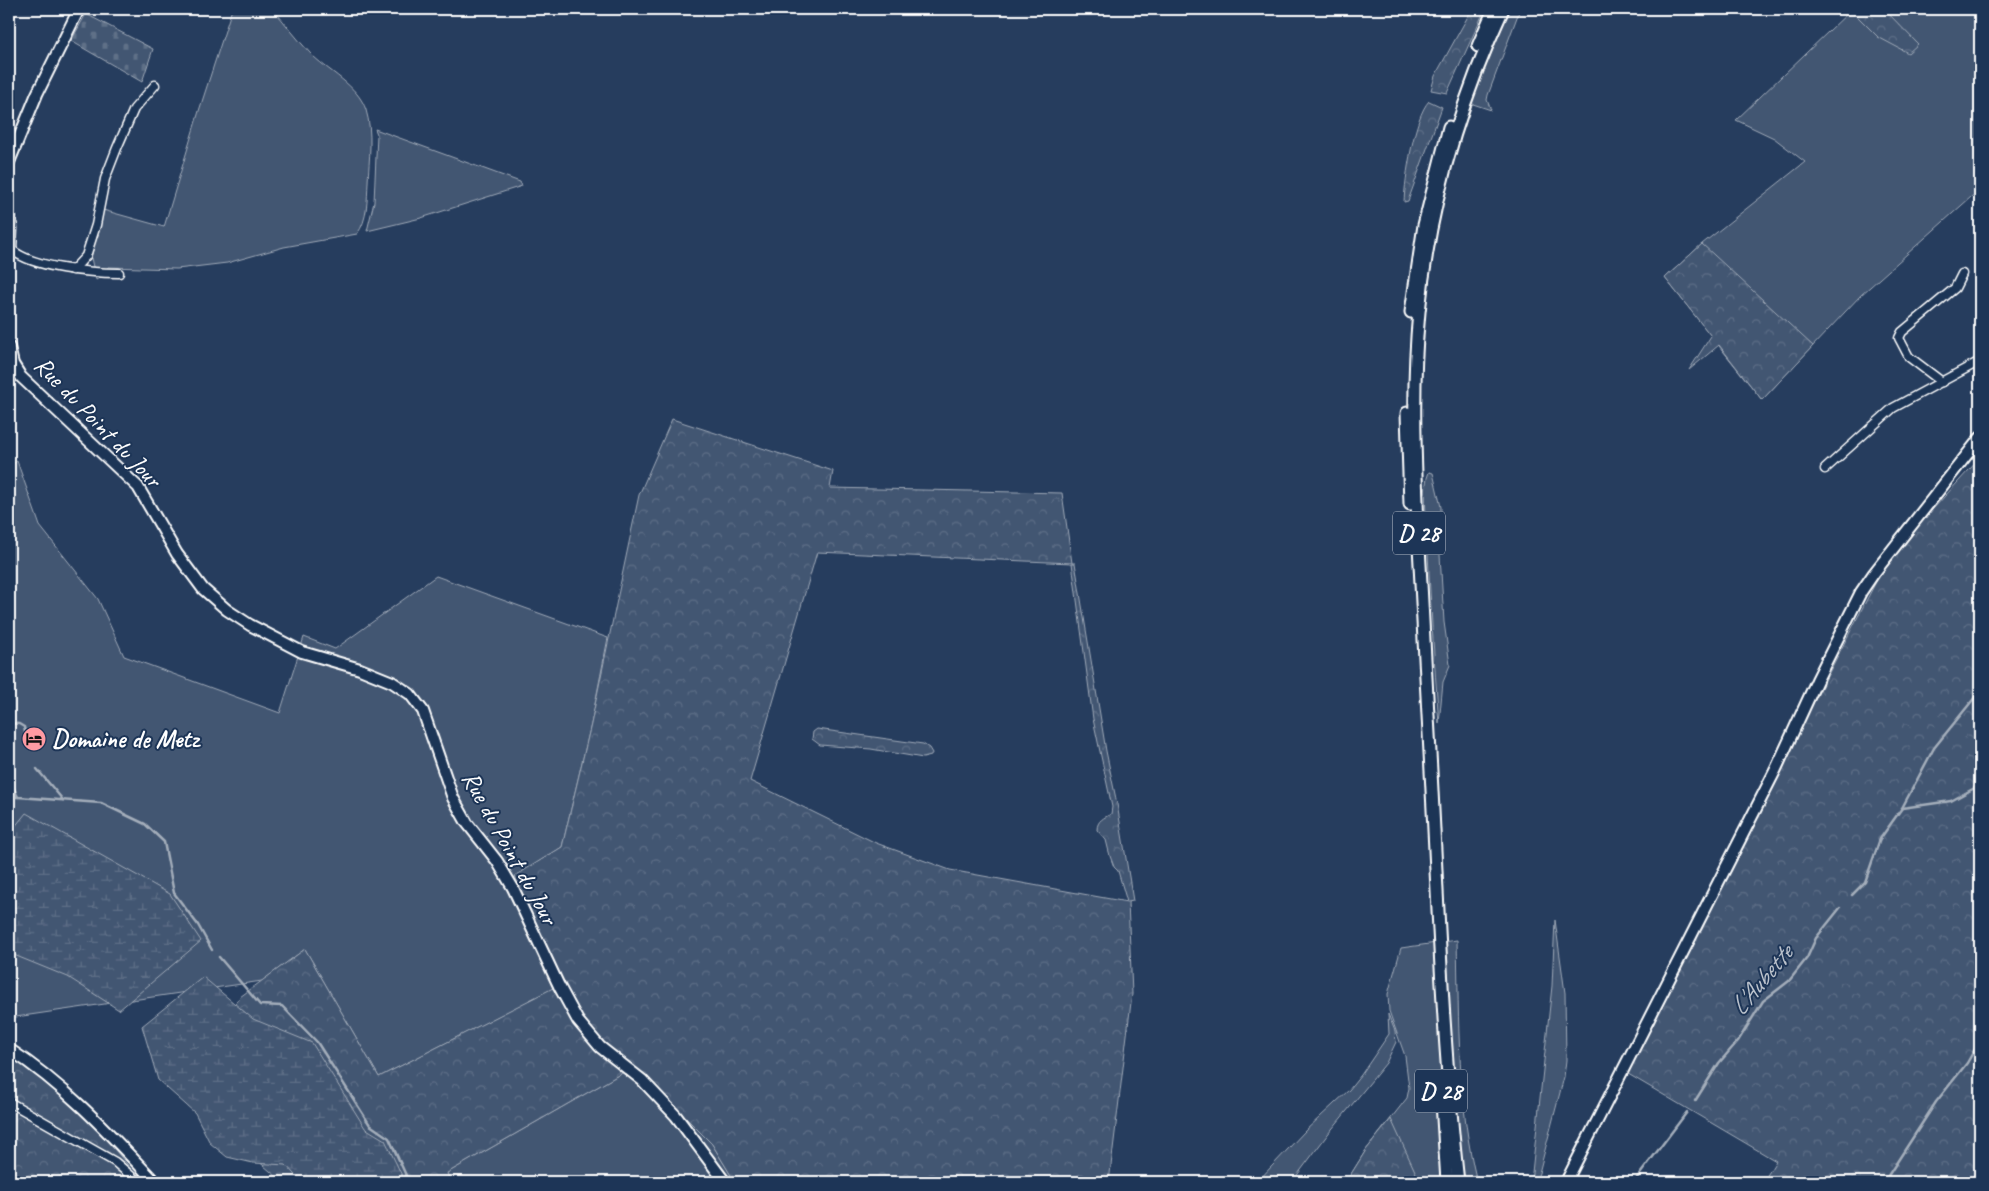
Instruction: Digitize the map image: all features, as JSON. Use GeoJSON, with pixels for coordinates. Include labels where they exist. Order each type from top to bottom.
{"type":"FeatureCollection","features":[{"type":"Feature","properties":{"kind":"main road","name":"D 28"},"geometry":{"type":"LineString","coordinates":[[1447,1182],[1407,460],[1408,359],[1414,288],[1424,224],[1444,142],[1458,98],[1494,9]]}},
{"type":"Feature","properties":{"kind":"main road","name":"D 28"},"geometry":{"type":"LineString","coordinates":[[1458,1182],[1448,1070],[1421,586],[1415,446],[1415,380],[1423,281],[1441,186],[1468,94],[1503,9]]}},
{"type":"Feature","properties":{"kind":"street"},"geometry":{"type":"LineString","coordinates":[[9,162],[37,94],[79,9]]}},
{"type":"Feature","properties":{"kind":"street"},"geometry":{"type":"LineString","coordinates":[[73,270],[86,256],[96,225],[105,179],[134,109],[155,86]]}},
{"type":"Feature","properties":{"kind":"street"},"geometry":{"type":"LineString","coordinates":[[9,206],[13,228],[12,250],[21,257],[73,270],[95,273],[119,273]]}},
{"type":"Feature","properties":{"kind":"street"},"geometry":{"type":"LineString","coordinates":[[1942,382],[1909,357],[1899,338],[1902,332],[1955,288],[1962,274]]}},
{"type":"Feature","properties":{"kind":"street","name":"Rue du Point du Jour"},"geometry":{"type":"LineString","coordinates":[[9,347],[13,364],[21,377],[138,487],[178,554],[203,589],[227,610],[250,625],[302,652],[360,669],[392,682],[410,694],[423,710],[453,798],[467,823],[497,861],[514,888],[559,986],[578,1021],[600,1047],[642,1080],[676,1116],[725,1182]]}},
{"type":"Feature","properties":{"kind":"street"},"geometry":{"type":"LineString","coordinates":[[1826,469],[1893,408],[1980,362]]}},
{"type":"Feature","properties":{"kind":"street"},"geometry":{"type":"LineString","coordinates":[[1566,1182],[1776,768],[1861,592],[1895,545],[1980,438]]}},
{"type":"Feature","properties":{"kind":"street"},"geometry":{"type":"LineString","coordinates":[[9,1049],[53,1080],[155,1182]]}},
{"type":"Feature","properties":{"kind":"street"},"geometry":{"type":"LineString","coordinates":[[9,1102],[114,1162],[138,1182]]}},
{"type":"Feature","properties":{"kind":"green space"},"geometry":{"type":"Polygon","coordinates":[[[232,9],[273,9],[310,53],[349,86],[362,101],[368,119],[370,146],[366,209],[361,228],[357,234],[284,247],[227,263],[177,269],[108,267],[104,275],[96,280],[91,258],[103,210],[164,227],[232,9]]]}},
{"type":"Feature","properties":{"kind":"green space"},"geometry":{"type":"Polygon","coordinates":[[[1472,9],[1485,9],[1447,93],[1431,90],[1435,76],[1472,9]]]}},
{"type":"Feature","properties":{"kind":"green space"},"geometry":{"type":"Polygon","coordinates":[[[1510,9],[1520,9],[1488,95],[1487,100],[1491,110],[1470,103],[1510,9]]]}},
{"type":"Feature","properties":{"kind":"green space"},"geometry":{"type":"Polygon","coordinates":[[[1852,9],[1980,9],[1980,189],[1861,295],[1762,400],[1665,278],[1702,244],[1805,162],[1774,138],[1736,120],[1852,9]]]}},
{"type":"Feature","properties":{"kind":"green space"},"geometry":{"type":"Polygon","coordinates":[[[1856,9],[1884,9],[1918,44],[1908,53],[1878,37],[1853,12],[1856,9]]]}},
{"type":"Feature","properties":{"kind":"green space"},"geometry":{"type":"Polygon","coordinates":[[[86,14],[153,49],[142,82],[71,41],[86,14]]]}},
{"type":"Feature","properties":{"kind":"green space"},"geometry":{"type":"Polygon","coordinates":[[[1429,101],[1442,107],[1408,201],[1404,202],[1408,164],[1415,134],[1419,120],[1429,101]]]}},
{"type":"Feature","properties":{"kind":"green space"},"geometry":{"type":"Polygon","coordinates":[[[375,129],[520,182],[522,186],[421,218],[367,231],[374,202],[377,134],[375,129]]]}},
{"type":"Feature","properties":{"kind":"green space"},"geometry":{"type":"Polygon","coordinates":[[[1702,244],[1813,346],[1762,400],[1719,345],[1689,370],[1711,336],[1665,278],[1702,244]]]}},
{"type":"Feature","properties":{"kind":"green space"},"geometry":{"type":"Polygon","coordinates":[[[672,419],[833,471],[830,488],[1062,493],[1072,563],[1075,563],[1133,901],[1128,902],[1132,994],[1109,1182],[735,1182],[712,1144],[634,1066],[447,1173],[450,1182],[283,1182],[169,1086],[240,997],[305,949],[379,1077],[555,987],[515,876],[562,847],[591,724],[639,495],[672,419]],[[817,552],[750,781],[876,843],[950,870],[1127,902],[1106,840],[1097,830],[1103,818],[1111,814],[1112,807],[1093,719],[1072,563],[817,552]]]}},
{"type":"Feature","properties":{"kind":"green space"},"geometry":{"type":"Polygon","coordinates":[[[1980,458],[1980,1182],[1763,1182],[1776,1161],[1623,1071],[1879,576],[1900,545],[1980,458]]]}},
{"type":"Feature","properties":{"kind":"green space"},"geometry":{"type":"Polygon","coordinates":[[[17,461],[40,526],[98,599],[124,656],[280,713],[304,637],[335,649],[436,576],[608,638],[591,724],[562,847],[516,876],[556,987],[379,1077],[305,949],[262,981],[9,1018],[9,467],[17,461]]]}},
{"type":"Feature","properties":{"kind":"green space"},"geometry":{"type":"Polygon","coordinates":[[[1429,472],[1433,473],[1441,507],[1440,555],[1444,622],[1450,665],[1443,682],[1439,724],[1425,502],[1429,472]]]}},
{"type":"Feature","properties":{"kind":"green space"},"geometry":{"type":"Polygon","coordinates":[[[817,729],[923,744],[932,753],[931,756],[923,758],[871,749],[820,745],[812,739],[813,732],[817,729]]]}},
{"type":"Feature","properties":{"kind":"green space"},"geometry":{"type":"Polygon","coordinates":[[[26,813],[170,894],[201,941],[119,1010],[68,977],[9,953],[9,834],[26,813]]]}},
{"type":"Feature","properties":{"kind":"green space"},"geometry":{"type":"Polygon","coordinates":[[[1555,920],[1565,993],[1566,1060],[1564,1077],[1539,1173],[1535,1182],[1531,1182],[1552,986],[1555,920]]]}},
{"type":"Feature","properties":{"kind":"green space"},"geometry":{"type":"Polygon","coordinates":[[[1457,940],[1462,1092],[1470,1152],[1477,1182],[1346,1182],[1366,1150],[1407,1098],[1409,1088],[1405,1056],[1389,1011],[1388,994],[1401,948],[1457,940]]]}},
{"type":"Feature","properties":{"kind":"green space"},"geometry":{"type":"Polygon","coordinates":[[[203,977],[253,1019],[312,1043],[365,1128],[385,1140],[405,1182],[301,1182],[286,1165],[253,1163],[227,1157],[210,1143],[195,1113],[158,1080],[142,1026],[203,977]]]}},
{"type":"Feature","properties":{"kind":"green space"},"geometry":{"type":"Polygon","coordinates":[[[1388,1014],[1395,1031],[1396,1042],[1386,1063],[1328,1134],[1292,1182],[1257,1182],[1305,1131],[1349,1090],[1361,1075],[1389,1034],[1388,1014]]]}},
{"type":"Feature","properties":{"kind":"green space"},"geometry":{"type":"Polygon","coordinates":[[[9,1055],[26,1066],[83,1112],[142,1182],[9,1182],[9,1055]]]}},
{"type":"Feature","properties":{"kind":"green space"},"geometry":{"type":"Polygon","coordinates":[[[634,1066],[712,1144],[735,1182],[450,1182],[447,1173],[634,1066]]]}},
{"type":"Feature","properties":{"kind":"green space"},"geometry":{"type":"Polygon","coordinates":[[[1391,1119],[1420,1182],[1346,1182],[1366,1150],[1391,1119]]]}},
{"type":"Feature","properties":{"kind":"waterway","name":"L'Aubette"},"geometry":{"type":"LineString","coordinates":[[1852,895],[1865,882],[1880,839],[1902,808],[1934,748],[1980,691]]}},
{"type":"Feature","properties":{"kind":"waterway"},"geometry":{"type":"LineString","coordinates":[[9,723],[19,724],[24,727],[26,737]]}},
{"type":"Feature","properties":{"kind":"waterway"},"geometry":{"type":"LineString","coordinates":[[37,769],[63,800]]}},
{"type":"Feature","properties":{"kind":"waterway"},"geometry":{"type":"LineString","coordinates":[[9,778],[18,797],[101,803],[145,824],[164,842],[174,893],[198,925],[212,950]]}},
{"type":"Feature","properties":{"kind":"waterway","name":"L'Aubette"},"geometry":{"type":"LineString","coordinates":[[1902,808],[1951,801],[1980,785]]}},
{"type":"Feature","properties":{"kind":"waterway"},"geometry":{"type":"LineString","coordinates":[[9,797],[18,797]]}},
{"type":"Feature","properties":{"kind":"waterway","name":"L'Aubette"},"geometry":{"type":"LineString","coordinates":[[1695,1101],[1719,1063],[1738,1041],[1763,1001],[1789,981],[1807,958],[1816,938],[1840,908]]}},
{"type":"Feature","properties":{"kind":"waterway"},"geometry":{"type":"LineString","coordinates":[[219,957],[260,1005],[282,1006],[317,1042],[370,1125],[389,1138],[409,1182]]}},
{"type":"Feature","properties":{"kind":"waterway","name":"L'Aubette"},"geometry":{"type":"LineString","coordinates":[[1884,1182],[1936,1102],[1967,1063],[1980,1040]]}},
{"type":"Feature","properties":{"kind":"waterway","name":"L'Aubette"},"geometry":{"type":"LineString","coordinates":[[1634,1182],[1687,1112]]}},
{"type":"Feature","properties":{"kind":"place","name":"Domaine de Metz"},"geometry":{"type":"Point","coordinates":[34,739]}}]}
